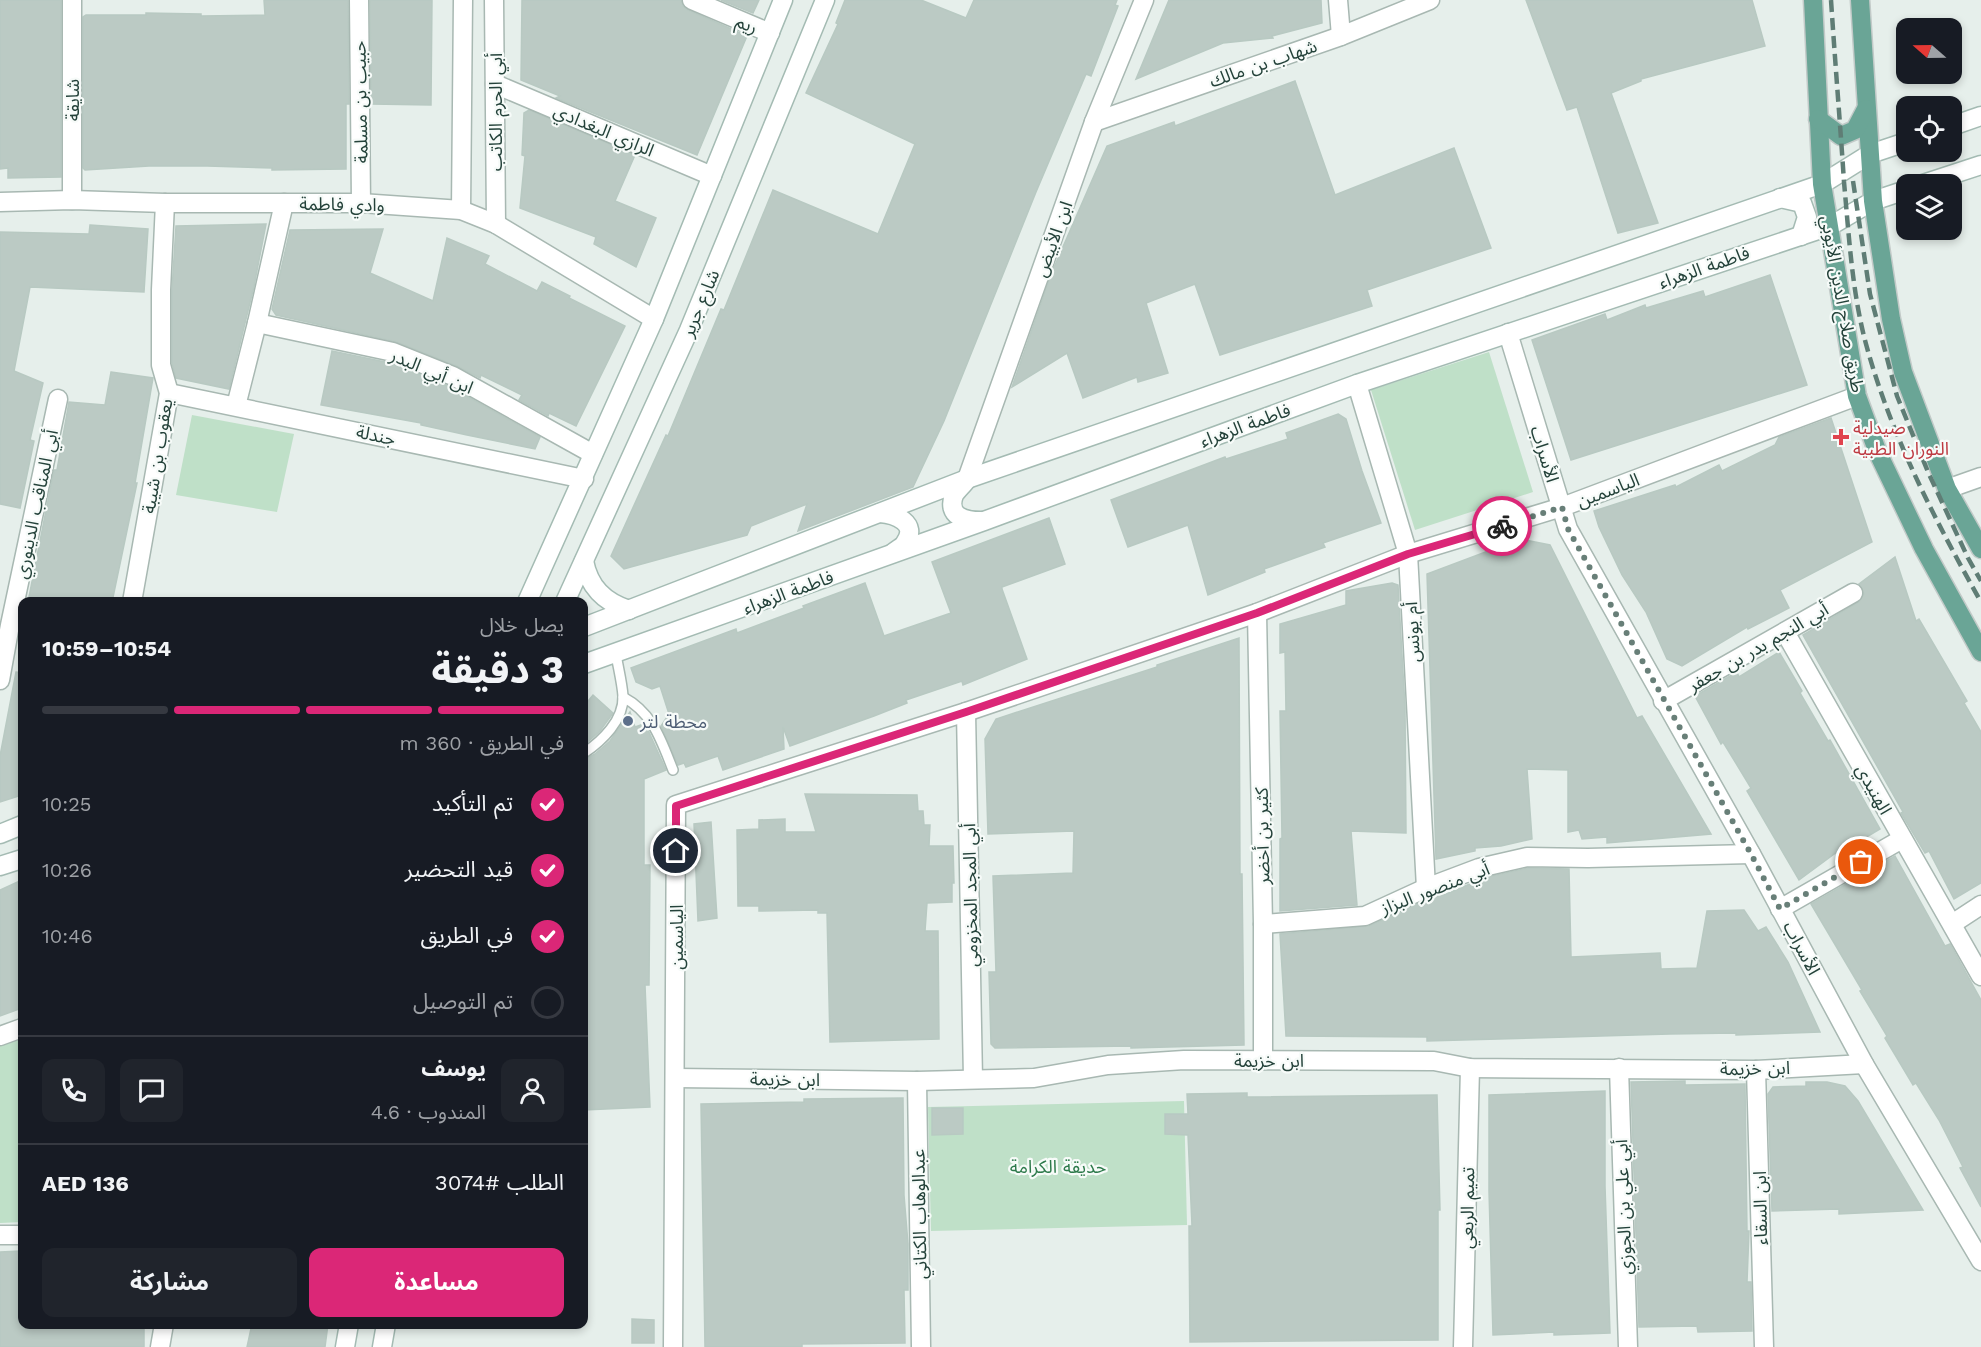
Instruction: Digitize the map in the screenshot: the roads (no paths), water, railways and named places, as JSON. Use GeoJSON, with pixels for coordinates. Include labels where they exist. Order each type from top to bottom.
{"type":"FeatureCollection","features":[{"type":"Feature","properties":{"kind":"main road","name":"طريق صلاح الدين الأيوبي"},"geometry":{"type":"LineString","coordinates":[[1813,0],[1821,184],[1830,226],[1857,396],[1878,453],[1918,538],[1981,652]]}},
{"type":"Feature","properties":{"kind":"main road"},"geometry":{"type":"LineString","coordinates":[[1861,0],[1873,201],[1891,319],[1903,372],[1947,489],[1981,549]]}},
{"type":"Feature","properties":{"kind":"main road"},"geometry":{"type":"LineString","coordinates":[[1818,119],[1841,136],[1855,130],[1867,106]]}},
{"type":"Feature","properties":{"kind":"street","name":"شايقة"},"geometry":{"type":"LineString","coordinates":[[72,0],[72,200]]}},
{"type":"Feature","properties":{"kind":"street","name":"حبيب بن مسلمة"},"geometry":{"type":"LineString","coordinates":[[359,0],[362,203]]}},
{"type":"Feature","properties":{"kind":"street","name":"أبي الحرم الكاتب"},"geometry":{"type":"LineString","coordinates":[[461,210],[463,0]]}},
{"type":"Feature","properties":{"kind":"street","name":"أبي الحرم الكاتب"},"geometry":{"type":"LineString","coordinates":[[494,0],[496,224]]}},
{"type":"Feature","properties":{"kind":"street","name":"ريم"},"geometry":{"type":"LineString","coordinates":[[692,0],[770,33]]}},
{"type":"Feature","properties":{"kind":"street","name":"شارع جرير"},"geometry":{"type":"LineString","coordinates":[[529,597],[654,320],[783,0]]}},
{"type":"Feature","properties":{"kind":"street","name":"شارع جرير"},"geometry":{"type":"LineString","coordinates":[[567,597],[689,330],[825,0]]}},
{"type":"Feature","properties":{"kind":"street","name":"ابن الأبيض"},"geometry":{"type":"LineString","coordinates":[[984,521],[963,520],[957,514],[954,506],[954,496],[967,479],[1094,122],[1144,0]]}},
{"type":"Feature","properties":{"kind":"street"},"geometry":{"type":"LineString","coordinates":[[1338,0],[1341,36]]}},
{"type":"Feature","properties":{"kind":"street","name":"شهاب بن مالك"},"geometry":{"type":"LineString","coordinates":[[1094,122],[1341,36],[1430,0]]}},
{"type":"Feature","properties":{"kind":"street","name":"الرازي البغدادي"},"geometry":{"type":"LineString","coordinates":[[495,84],[712,176]]}},
{"type":"Feature","properties":{"kind":"street"},"geometry":{"type":"LineString","coordinates":[[1962,123],[1981,116]]}},
{"type":"Feature","properties":{"kind":"street"},"geometry":{"type":"LineString","coordinates":[[588,625],[967,479],[1821,184],[1870,154],[1896,145]]}},
{"type":"Feature","properties":{"kind":"street"},"geometry":{"type":"LineString","coordinates":[[1954,174],[1981,165]]}},
{"type":"Feature","properties":{"kind":"street","name":"فاطمة الزهراء"},"geometry":{"type":"LineString","coordinates":[[588,663],[1357,384],[1830,226],[1873,201],[1896,193]]}},
{"type":"Feature","properties":{"kind":"street"},"geometry":{"type":"LineString","coordinates":[[1780,198],[1802,203],[1807,217],[1801,236]]}},
{"type":"Feature","properties":{"kind":"street","name":"وادي فاطمة"},"geometry":{"type":"LineString","coordinates":[[0,202],[72,200],[165,203],[362,203],[461,210],[496,224],[654,320]]}},
{"type":"Feature","properties":{"kind":"street","name":"يعقوب بن شيبة"},"geometry":{"type":"LineString","coordinates":[[133,597],[169,393],[161,365],[161,290],[165,203]]}},
{"type":"Feature","properties":{"kind":"street"},"geometry":{"type":"LineString","coordinates":[[236,406],[284,203]]}},
{"type":"Feature","properties":{"kind":"street","name":"ابن أبي البدر"},"geometry":{"type":"LineString","coordinates":[[257,323],[393,352],[453,376],[593,454]]}},
{"type":"Feature","properties":{"kind":"street","name":"الأسراب"},"geometry":{"type":"LineString","coordinates":[[1508,333],[1568,529],[1751,854],[1864,1064],[1980,1255]]}},
{"type":"Feature","properties":{"kind":"street","name":"أم يونس"},"geometry":{"type":"LineString","coordinates":[[1357,384],[1408,554],[1426,888]]}},
{"type":"Feature","properties":{"kind":"street","name":"جندلة"},"geometry":{"type":"LineString","coordinates":[[169,393],[584,479]]}},
{"type":"Feature","properties":{"kind":"street","name":"الياسمين"},"geometry":{"type":"LineString","coordinates":[[673,1347],[676,806],[966,712],[1257,613],[1408,554],[1562,507],[1857,396]]}},
{"type":"Feature","properties":{"kind":"street","name":"أبي المناقب الدينوري"},"geometry":{"type":"LineString","coordinates":[[0,680],[58,399]]}},
{"type":"Feature","properties":{"kind":"street"},"geometry":{"type":"LineString","coordinates":[[1947,489],[1981,477]]}},
{"type":"Feature","properties":{"kind":"street"},"geometry":{"type":"LineString","coordinates":[[880,513],[891,514],[904,520],[908,526],[909,532],[905,544],[889,555]]}},
{"type":"Feature","properties":{"kind":"street"},"geometry":{"type":"LineString","coordinates":[[584,561],[586,573],[598,593],[629,610]]}},
{"type":"Feature","properties":{"kind":"street","name":"أبي النجم بدر بن جعفر"},"geometry":{"type":"LineString","coordinates":[[1664,701],[1853,593]]}},
{"type":"Feature","properties":{"kind":"street","name":"كثير بن أخضر"},"geometry":{"type":"LineString","coordinates":[[1257,613],[1263,924],[1263,1060]]}},
{"type":"Feature","properties":{"kind":"street","name":"الهنيدي"},"geometry":{"type":"LineString","coordinates":[[1785,632],[1981,976]]}},
{"type":"Feature","properties":{"kind":"street","name":"أبي المجد المخزومي"},"geometry":{"type":"LineString","coordinates":[[966,712],[973,1079]]}},
{"type":"Feature","properties":{"kind":"street"},"geometry":{"type":"LineString","coordinates":[[0,834],[18,827]]}},
{"type":"Feature","properties":{"kind":"street"},"geometry":{"type":"LineString","coordinates":[[1780,909],[1902,839]]}},
{"type":"Feature","properties":{"kind":"street","name":"أبي منصور البزاز"},"geometry":{"type":"LineString","coordinates":[[1263,924],[1365,916],[1426,888],[1479,868],[1527,857],[1588,858],[1751,854]]}},
{"type":"Feature","properties":{"kind":"street"},"geometry":{"type":"LineString","coordinates":[[0,866],[18,860]]}},
{"type":"Feature","properties":{"kind":"street"},"geometry":{"type":"LineString","coordinates":[[1952,924],[1981,905]]}},
{"type":"Feature","properties":{"kind":"street"},"geometry":{"type":"LineString","coordinates":[[0,1036],[18,1029]]}},
{"type":"Feature","properties":{"kind":"street","name":"ابن خزيمة"},"geometry":{"type":"LineString","coordinates":[[675,1078],[917,1081],[1034,1078],[1108,1065],[1184,1060],[1434,1061],[1470,1068],[1756,1070],[1864,1064]]}},
{"type":"Feature","properties":{"kind":"street","name":"تميم الربعي"},"geometry":{"type":"LineString","coordinates":[[1463,1347],[1470,1068]]}},
{"type":"Feature","properties":{"kind":"street","name":"أبي علي بن الجوزي"},"geometry":{"type":"LineString","coordinates":[[1618,1068],[1628,1347]]}},
{"type":"Feature","properties":{"kind":"street","name":"ابن السقاء"},"geometry":{"type":"LineString","coordinates":[[1756,1070],[1764,1347]]}},
{"type":"Feature","properties":{"kind":"street","name":"عبدالوهاب الكتاني"},"geometry":{"type":"LineString","coordinates":[[917,1081],[921,1347]]}},
{"type":"Feature","properties":{"kind":"street"},"geometry":{"type":"LineString","coordinates":[[0,1235],[18,1235]]}},
{"type":"Feature","properties":{"kind":"street"},"geometry":{"type":"LineString","coordinates":[[160,1347],[163,1329]]}},
{"type":"Feature","properties":{"kind":"lane"},"geometry":{"type":"LineString","coordinates":[[588,750],[616,721],[623,697],[616,654]]}},
{"type":"Feature","properties":{"kind":"lane"},"geometry":{"type":"LineString","coordinates":[[623,697],[641,708],[654,725],[673,770]]}},
{"type":"Feature","properties":{"kind":"railway"},"geometry":{"type":"LineString","coordinates":[[1831,0],[1849,243],[1861,324],[1876,378],[1901,444],[1947,540],[1981,602]]}},
{"type":"Feature","properties":{"kind":"railway"},"geometry":{"type":"LineString","coordinates":[[1853,181],[1870,294],[1897,396],[1928,472],[1981,581]]}},
{"type":"Feature","properties":{"kind":"place","name":"صيدلية النوران الطبية"},"geometry":{"type":"Point","coordinates":[1841,437]}},
{"type":"Feature","properties":{"kind":"place","name":"محطة لتر"},"geometry":{"type":"Point","coordinates":[628,721]}},
{"type":"Feature","properties":{"kind":"park label","name":"حديقة الكرامة"},"geometry":{"type":"Point","coordinates":[1058,1166]}}]}
